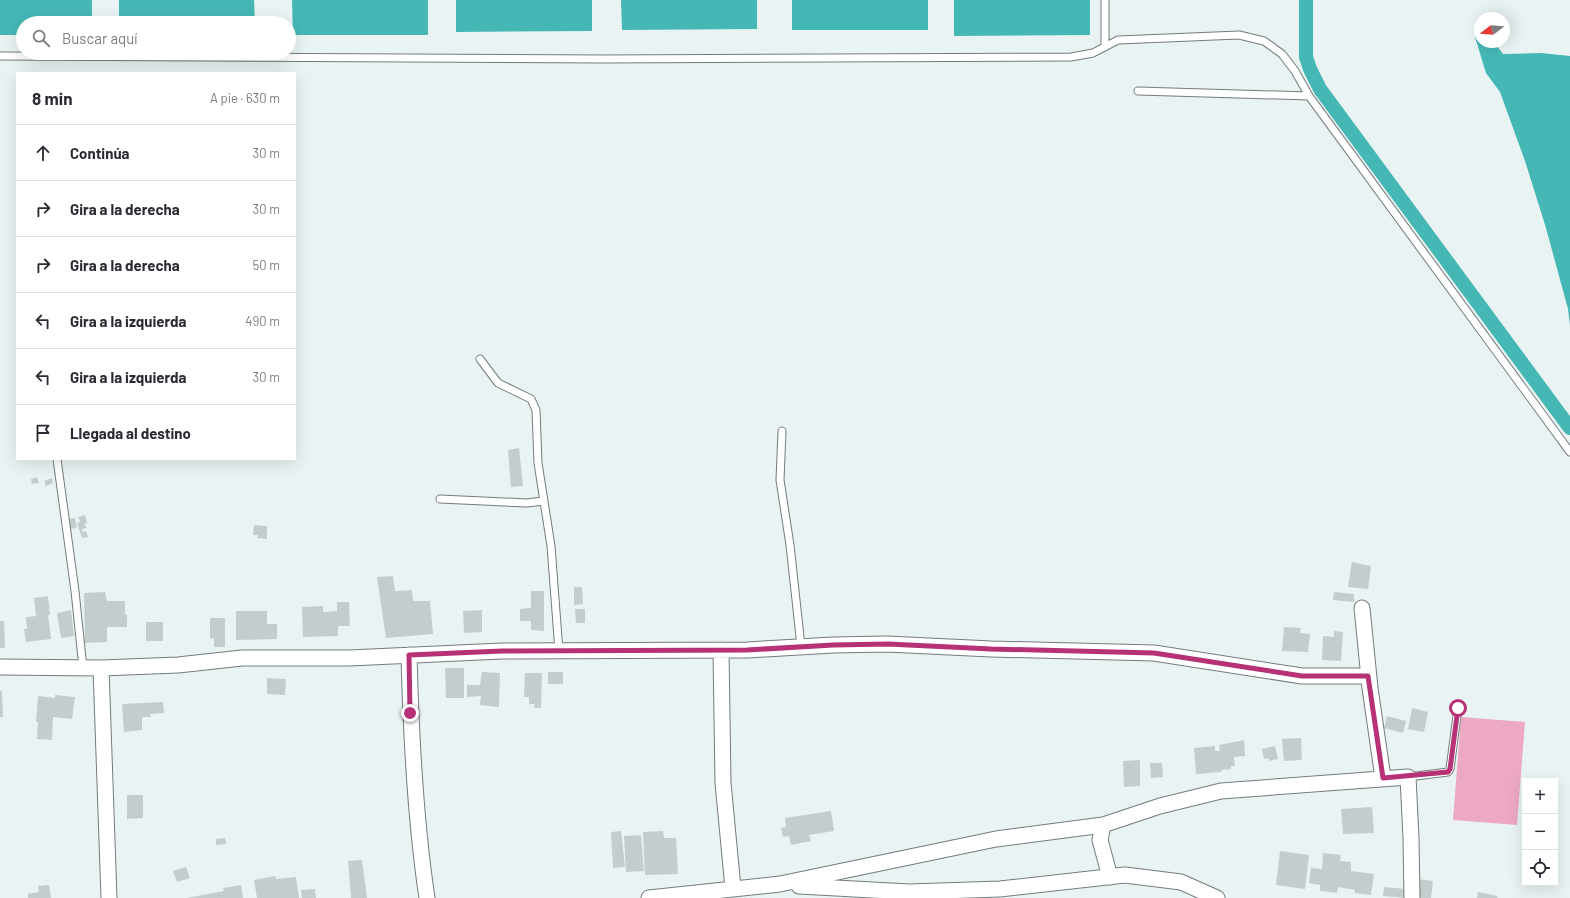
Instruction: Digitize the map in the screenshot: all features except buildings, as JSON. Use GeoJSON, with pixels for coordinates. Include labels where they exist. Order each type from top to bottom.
{"type":"FeatureCollection","features":[{"type":"Feature","properties":{"kind":"street"},"geometry":{"type":"LineString","coordinates":[[1362,608],[1368,676],[1383,778]]}},
{"type":"Feature","properties":{"kind":"street"},"geometry":{"type":"LineString","coordinates":[[0,667],[100,668],[178,665],[242,658],[349,658],[558,650],[721,650],[888,644],[991,649],[1154,653],[1302,676],[1368,676]]}},
{"type":"Feature","properties":{"kind":"street"},"geometry":{"type":"LineString","coordinates":[[721,650],[723,783],[734,888]]}},
{"type":"Feature","properties":{"kind":"street"},"geometry":{"type":"LineString","coordinates":[[409,655],[410,713],[419,838],[427,898]]}},
{"type":"Feature","properties":{"kind":"street"},"geometry":{"type":"LineString","coordinates":[[100,668],[109,898]]}},
{"type":"Feature","properties":{"kind":"street"},"geometry":{"type":"LineString","coordinates":[[649,898],[780,884],[996,839],[1103,825],[1160,806],[1221,791],[1408,776],[1412,898]]}},
{"type":"Feature","properties":{"kind":"street"},"geometry":{"type":"LineString","coordinates":[[1103,825],[1100,840],[1110,877]]}},
{"type":"Feature","properties":{"kind":"street"},"geometry":{"type":"LineString","coordinates":[[780,884],[909,892],[1000,889],[1125,875],[1181,882],[1217,898]]}},
{"type":"Feature","properties":{"kind":"lane"},"geometry":{"type":"LineString","coordinates":[[1105,0],[1106,46]]}},
{"type":"Feature","properties":{"kind":"lane"},"geometry":{"type":"LineString","coordinates":[[296,58],[587,59],[1063,57],[1093,53],[1118,40],[1239,35],[1264,41],[1282,54],[1295,71],[1309,96],[1570,452]]}},
{"type":"Feature","properties":{"kind":"lane"},"geometry":{"type":"LineString","coordinates":[[0,56],[16,56]]}},
{"type":"Feature","properties":{"kind":"lane"},"geometry":{"type":"LineString","coordinates":[[1138,91],[1309,96]]}},
{"type":"Feature","properties":{"kind":"lane"},"geometry":{"type":"LineString","coordinates":[[480,359],[498,382],[531,399],[536,410],[538,463],[551,546],[558,650]]}},
{"type":"Feature","properties":{"kind":"lane"},"geometry":{"type":"LineString","coordinates":[[782,431],[780,480],[790,545],[801,646]]}},
{"type":"Feature","properties":{"kind":"lane"},"geometry":{"type":"LineString","coordinates":[[57,460],[75,591],[83,668]]}},
{"type":"Feature","properties":{"kind":"lane"},"geometry":{"type":"LineString","coordinates":[[440,499],[527,502],[543,501]]}},
{"type":"Feature","properties":{"kind":"lane"},"geometry":{"type":"LineString","coordinates":[[1408,776],[1448,772],[1450,769],[1458,708]]}},
{"type":"Feature","properties":{"kind":"shaded area"},"geometry":{"type":"Polygon","coordinates":[[[1461,717],[1525,722],[1517,825],[1453,820],[1461,717]]]}},
{"type":"Feature","properties":{"kind":"water"},"geometry":{"type":"Polygon","coordinates":[[[0,0],[92,0],[92,16],[16,16],[16,35],[0,35],[0,0]]]}},
{"type":"Feature","properties":{"kind":"water"},"geometry":{"type":"Polygon","coordinates":[[[119,0],[254,0],[255,16],[119,16],[119,0]]]}},
{"type":"Feature","properties":{"kind":"water"},"geometry":{"type":"Polygon","coordinates":[[[292,0],[428,0],[428,35],[296,35],[296,16],[292,16],[292,0]]]}},
{"type":"Feature","properties":{"kind":"water"},"geometry":{"type":"Polygon","coordinates":[[[456,0],[592,0],[592,31],[456,32],[456,0]]]}},
{"type":"Feature","properties":{"kind":"water"},"geometry":{"type":"Polygon","coordinates":[[[621,0],[757,0],[757,29],[622,30],[621,0]]]}},
{"type":"Feature","properties":{"kind":"water"},"geometry":{"type":"Polygon","coordinates":[[[792,0],[928,0],[928,30],[792,30],[792,0]]]}},
{"type":"Feature","properties":{"kind":"water"},"geometry":{"type":"Polygon","coordinates":[[[954,0],[1090,0],[1090,35],[954,36],[954,0]]]}},
{"type":"Feature","properties":{"kind":"water"},"geometry":{"type":"Polygon","coordinates":[[[1478,48],[1498,48],[1503,54],[1541,53],[1570,56],[1570,326],[1568,309],[1546,228],[1525,161],[1500,92],[1486,73],[1478,48]]]}},
{"type":"Feature","properties":{"kind":"waterway"},"geometry":{"type":"LineString","coordinates":[[1306,0],[1306,57],[1320,89],[1570,428]]}},
{"type":"Feature","properties":{"kind":"route"},"geometry":{"type":"LineString","coordinates":[[410,713],[409,655],[502,651],[747,650],[833,645],[888,644],[991,649],[1154,653],[1236,667],[1302,676],[1368,676],[1383,778],[1448,772],[1450,769],[1458,708]]}}]}
